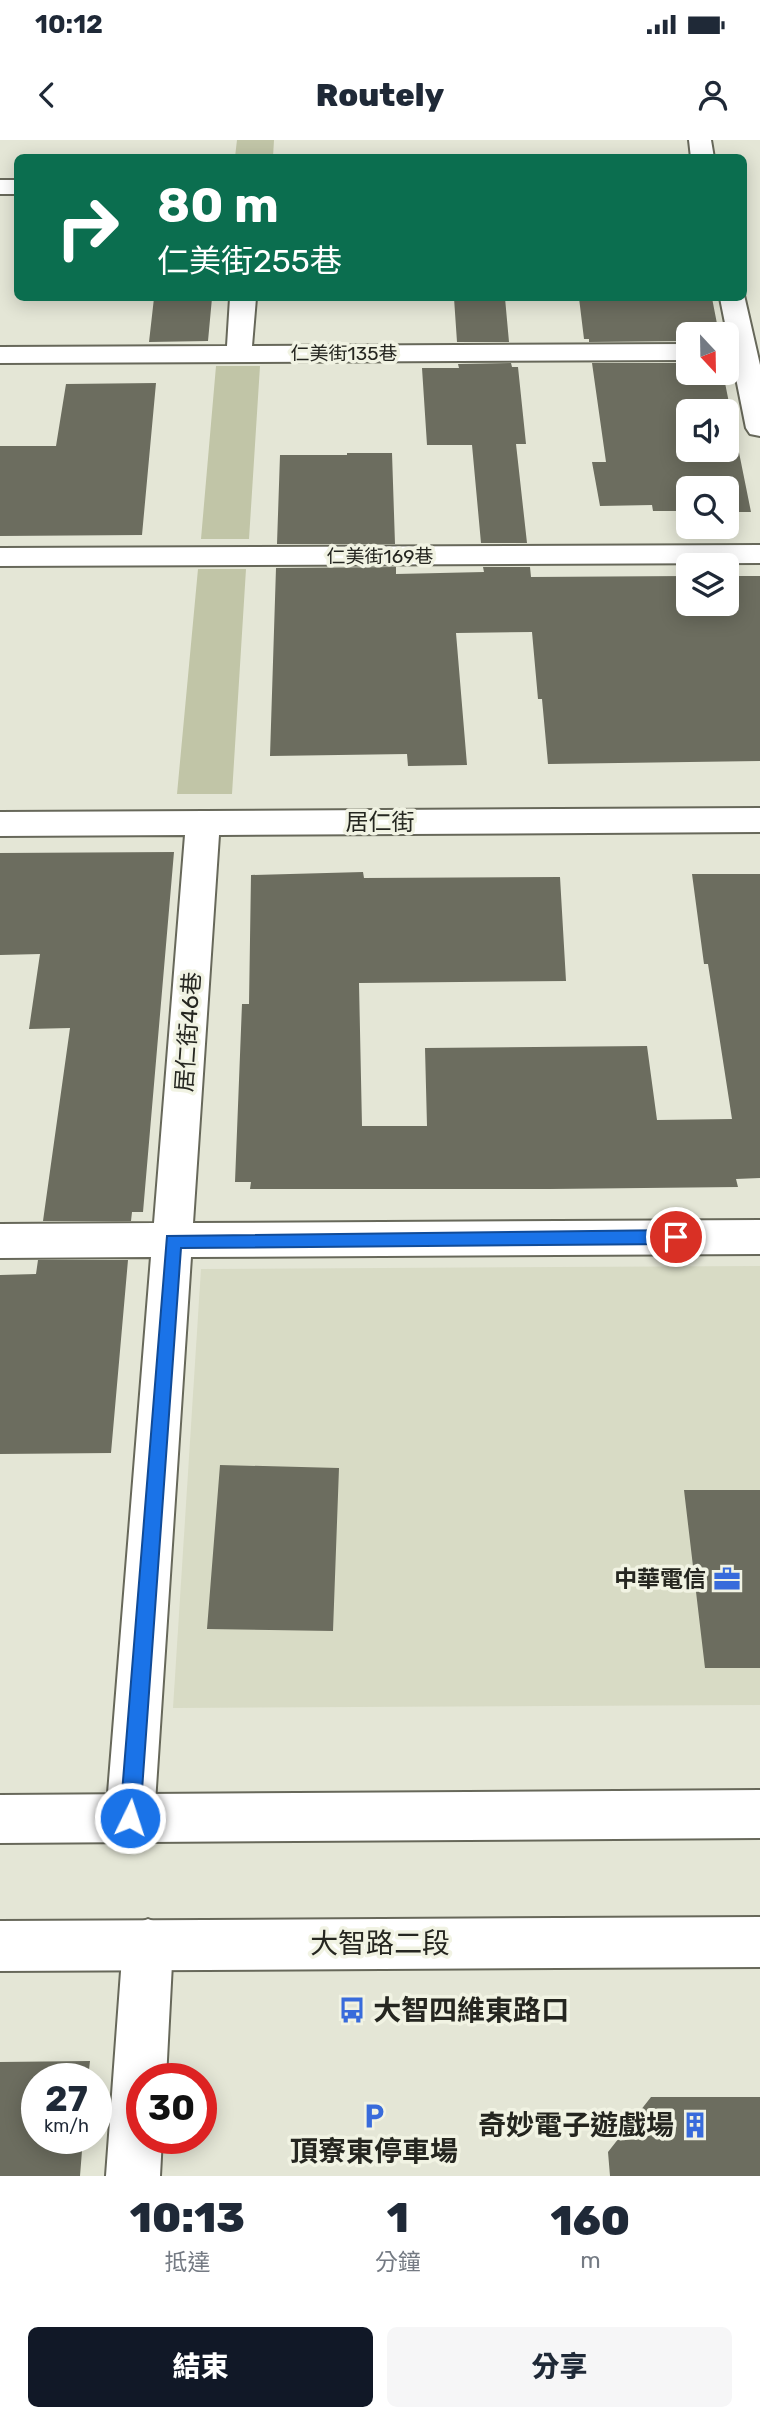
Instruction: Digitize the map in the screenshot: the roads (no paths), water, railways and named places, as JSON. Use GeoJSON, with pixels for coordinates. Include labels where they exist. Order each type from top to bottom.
{"type":"FeatureCollection","features":[{"type":"Feature","properties":{"kind":"street"},"geometry":{"type":"LineString","coordinates":[[239,354],[243,301]]}},
{"type":"Feature","properties":{"kind":"street"},"geometry":{"type":"LineString","coordinates":[[734,301],[760,428]]}},
{"type":"Feature","properties":{"kind":"street","name":"仁美街135巷"},"geometry":{"type":"LineString","coordinates":[[0,355],[676,352]]}},
{"type":"Feature","properties":{"kind":"street","name":"仁美街169巷"},"geometry":{"type":"LineString","coordinates":[[0,557],[760,554]]}},
{"type":"Feature","properties":{"kind":"street","name":"居仁街"},"geometry":{"type":"LineString","coordinates":[[0,824],[760,820]]}},
{"type":"Feature","properties":{"kind":"street","name":"居仁街46巷"},"geometry":{"type":"LineString","coordinates":[[130,1818],[203,823]]}},
{"type":"Feature","properties":{"kind":"street"},"geometry":{"type":"LineString","coordinates":[[0,1241],[760,1237]]}},
{"type":"Feature","properties":{"kind":"street"},"geometry":{"type":"LineString","coordinates":[[0,1818],[760,1814]]}},
{"type":"Feature","properties":{"kind":"street","name":"大智路二段"},"geometry":{"type":"LineString","coordinates":[[0,1945],[760,1942]]}},
{"type":"Feature","properties":{"kind":"street"},"geometry":{"type":"LineString","coordinates":[[133,2176],[148,1944]]}},
{"type":"Feature","properties":{"kind":"place","name":"中華電信"},"geometry":{"type":"Point","coordinates":[727,1579]}},
{"type":"Feature","properties":{"kind":"place","name":"大智四維東路口"},"geometry":{"type":"Point","coordinates":[352,2010]}},
{"type":"Feature","properties":{"kind":"place","name":"頂寮東停車場"},"geometry":{"type":"Point","coordinates":[374,2116]}},
{"type":"Feature","properties":{"kind":"place","name":"奇妙電子遊戲場"},"geometry":{"type":"Point","coordinates":[695,2125]}}]}
